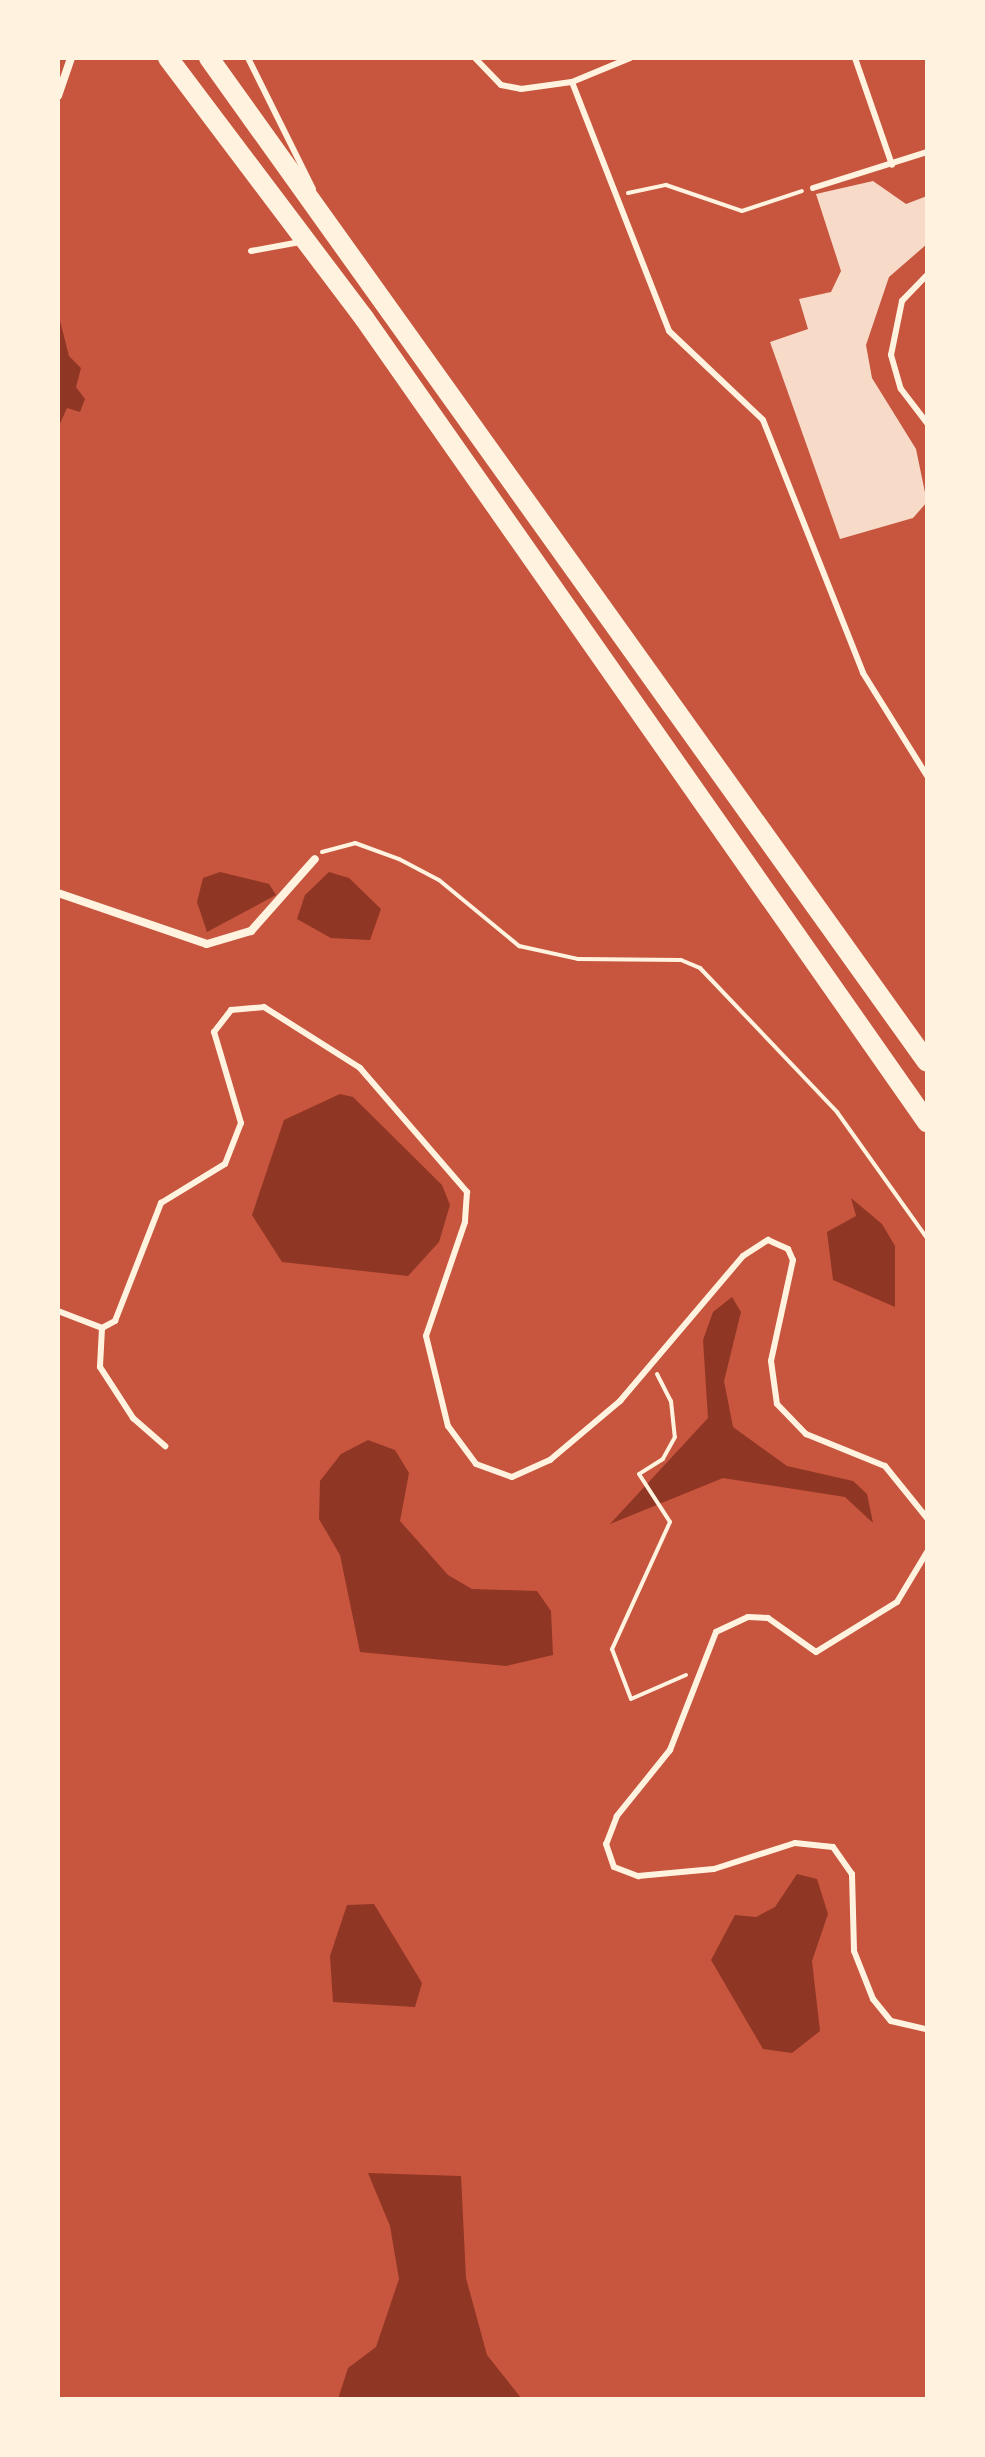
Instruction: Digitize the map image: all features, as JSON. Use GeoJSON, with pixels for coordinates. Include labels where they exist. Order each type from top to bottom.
{"type":"FeatureCollection","features":[{"type":"Feature","properties":{"kind":"highway"},"geometry":{"type":"LineString","coordinates":[[168,58],[308,241],[927,1122]]}},
{"type":"Feature","properties":{"kind":"highway"},"geometry":{"type":"LineString","coordinates":[[209,58],[333,223],[927,1062]]}},
{"type":"Feature","properties":{"kind":"highway"},"geometry":{"type":"LineString","coordinates":[[308,241],[333,223]]}},
{"type":"Feature","properties":{"kind":"street"},"geometry":{"type":"LineString","coordinates":[[58,96],[71,58]]}},
{"type":"Feature","properties":{"kind":"street"},"geometry":{"type":"LineString","coordinates":[[58,893],[207,944],[251,931],[315,859]]}},
{"type":"Feature","properties":{"kind":"lane"},"geometry":{"type":"LineString","coordinates":[[248,58],[319,204]]}},
{"type":"Feature","properties":{"kind":"lane"},"geometry":{"type":"LineString","coordinates":[[475,58],[501,85],[572,82],[630,58]]}},
{"type":"Feature","properties":{"kind":"lane"},"geometry":{"type":"LineString","coordinates":[[855,58],[892,165]]}},
{"type":"Feature","properties":{"kind":"lane"},"geometry":{"type":"LineString","coordinates":[[572,82],[669,331],[695,362],[745,397],[775,443],[863,673],[927,776]]}},
{"type":"Feature","properties":{"kind":"lane"},"geometry":{"type":"LineString","coordinates":[[813,188],[927,152]]}},
{"type":"Feature","properties":{"kind":"lane"},"geometry":{"type":"LineString","coordinates":[[251,251],[308,241]]}},
{"type":"Feature","properties":{"kind":"lane"},"geometry":{"type":"LineString","coordinates":[[927,275],[902,301],[891,355],[901,389],[927,423]]}},
{"type":"Feature","properties":{"kind":"lane"},"geometry":{"type":"LineString","coordinates":[[165,1446],[133,1418],[100,1367],[102,1328],[121,1311],[148,1223],[161,1203],[225,1164],[236,1147],[241,1123],[214,1032],[231,1010],[264,1007],[360,1068],[467,1192],[465,1222],[426,1336],[448,1426],[476,1464],[512,1477],[530,1473],[653,1365],[743,1256],[768,1240],[788,1249],[793,1272],[771,1361],[777,1404],[806,1434],[885,1466],[927,1518]]}},
{"type":"Feature","properties":{"kind":"lane"},"geometry":{"type":"LineString","coordinates":[[58,1311],[102,1328]]}},
{"type":"Feature","properties":{"kind":"lane"},"geometry":{"type":"LineString","coordinates":[[927,1552],[897,1602],[816,1652],[782,1623],[748,1617],[716,1632],[696,1674],[670,1750],[617,1816],[607,1857],[638,1876],[714,1869],[795,1843],[833,1847],[852,1874],[854,1951],[873,1999],[891,2021],[927,2029]]}},
{"type":"Feature","properties":{"kind":"path"},"geometry":{"type":"LineString","coordinates":[[618,195],[666,185],[742,211],[813,188]]}},
{"type":"Feature","properties":{"kind":"path"},"geometry":{"type":"LineString","coordinates":[[315,859],[338,842],[374,848],[439,880],[519,946],[548,955],[639,955],[700,968],[837,1112],[927,1238]]}},
{"type":"Feature","properties":{"kind":"path"},"geometry":{"type":"LineString","coordinates":[[653,1365],[671,1401],[675,1437],[671,1451],[639,1474],[670,1522],[612,1649],[631,1699],[696,1674]]}},
{"type":"Feature","properties":{"kind":"shaded area"},"geometry":{"type":"Polygon","coordinates":[[[58,313],[69,356],[81,368],[76,387],[85,399],[80,412],[67,408],[58,428],[58,313]]]}},
{"type":"Feature","properties":{"kind":"shaded area"},"geometry":{"type":"Polygon","coordinates":[[[220,872],[269,884],[276,895],[207,932],[197,902],[203,878],[220,872]]]}},
{"type":"Feature","properties":{"kind":"shaded area"},"geometry":{"type":"Polygon","coordinates":[[[329,872],[349,878],[381,909],[370,940],[331,938],[297,919],[305,895],[329,872]]]}},
{"type":"Feature","properties":{"kind":"shaded area"},"geometry":{"type":"Polygon","coordinates":[[[340,1094],[353,1097],[442,1185],[450,1205],[439,1242],[408,1276],[282,1262],[252,1215],[284,1120],[340,1094]]]}},
{"type":"Feature","properties":{"kind":"shaded area"},"geometry":{"type":"Polygon","coordinates":[[[851,1198],[882,1224],[895,1246],[895,1307],[833,1280],[827,1232],[856,1216],[851,1198]]]}},
{"type":"Feature","properties":{"kind":"shaded area"},"geometry":{"type":"Polygon","coordinates":[[[732,1297],[741,1312],[724,1381],[733,1427],[787,1466],[853,1481],[867,1494],[873,1523],[845,1497],[723,1478],[610,1524],[708,1418],[703,1340],[713,1312],[732,1297]]]}},
{"type":"Feature","properties":{"kind":"shaded area"},"geometry":{"type":"Polygon","coordinates":[[[368,1440],[395,1450],[409,1473],[400,1521],[448,1575],[472,1589],[537,1591],[551,1611],[553,1655],[506,1666],[360,1652],[340,1555],[319,1519],[320,1481],[341,1454],[368,1440]]]}},
{"type":"Feature","properties":{"kind":"shaded area"},"geometry":{"type":"Polygon","coordinates":[[[797,1874],[817,1879],[828,1914],[812,1961],[820,2031],[792,2053],[763,2049],[711,1960],[735,1915],[756,1917],[775,1907],[797,1874]]]}},
{"type":"Feature","properties":{"kind":"shaded area"},"geometry":{"type":"Polygon","coordinates":[[[374,1904],[422,1983],[415,2007],[333,2002],[330,1956],[347,1905],[374,1904]]]}},
{"type":"Feature","properties":{"kind":"shaded area"},"geometry":{"type":"Polygon","coordinates":[[[368,2173],[461,2176],[466,2278],[487,2355],[522,2399],[338,2399],[348,2368],[376,2347],[399,2279],[390,2226],[368,2173]]]}},
{"type":"Feature","properties":{"kind":"building"},"geometry":{"type":"Polygon","coordinates":[[[873,181],[906,204],[927,196],[927,244],[889,277],[866,345],[872,378],[916,449],[927,502],[913,518],[840,539],[770,342],[808,329],[799,299],[831,292],[841,271],[816,194],[873,181]]]}}]}
